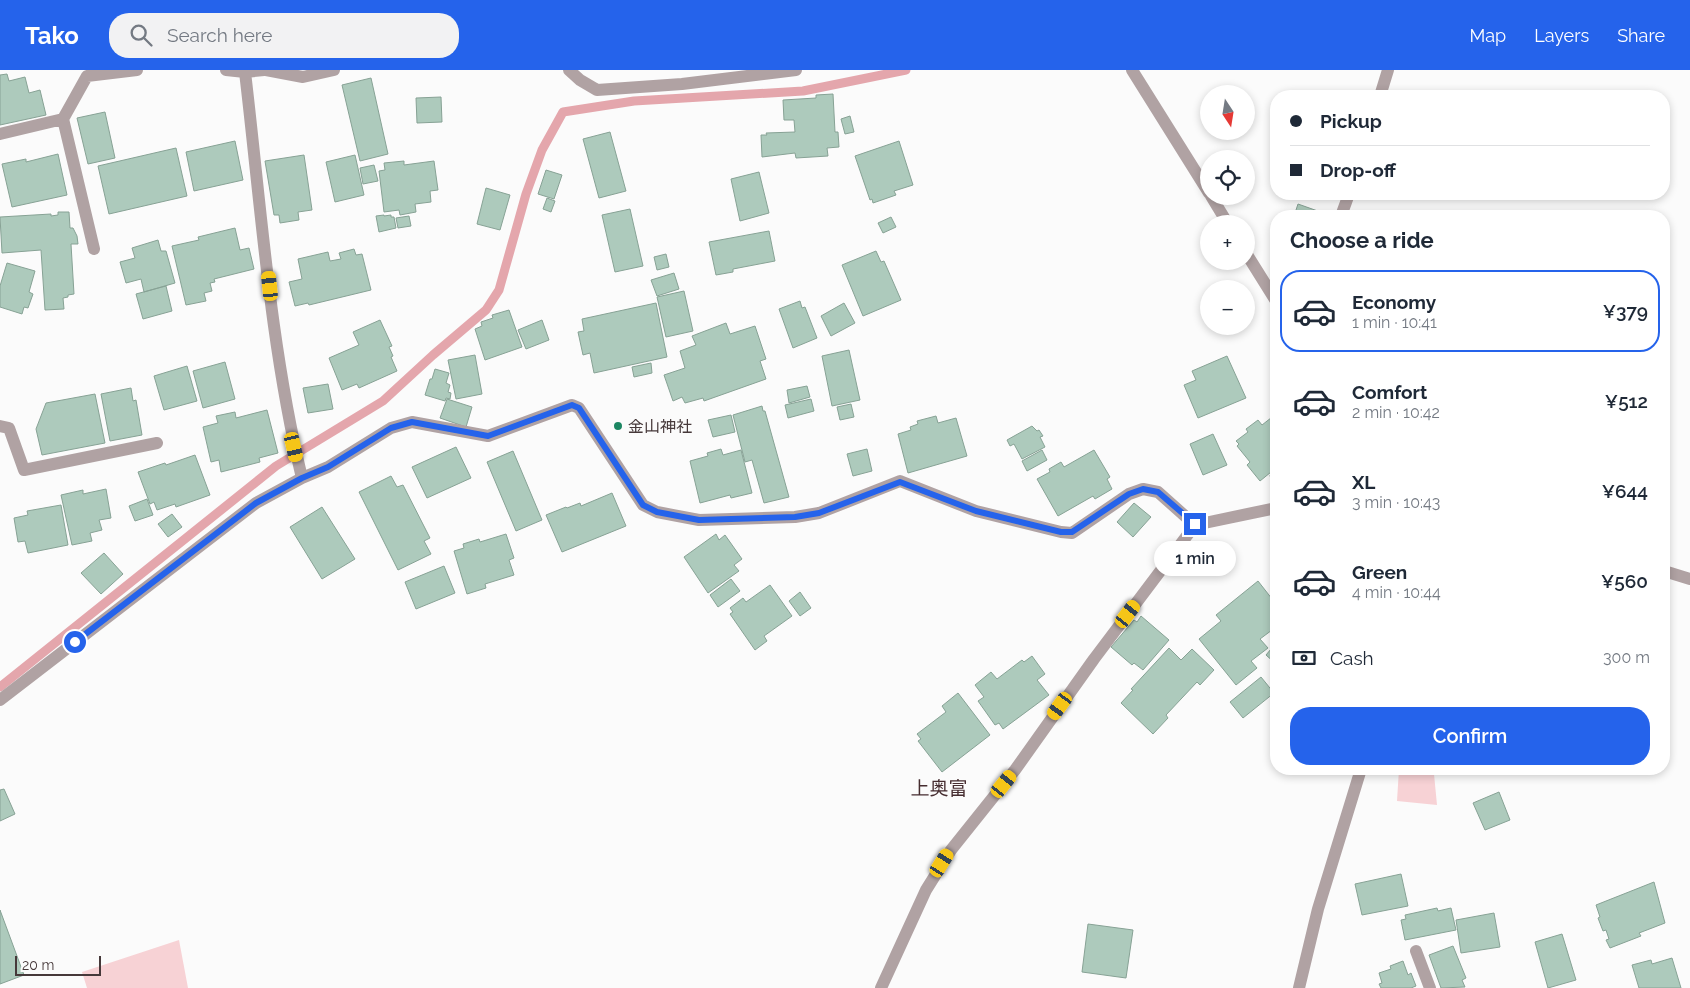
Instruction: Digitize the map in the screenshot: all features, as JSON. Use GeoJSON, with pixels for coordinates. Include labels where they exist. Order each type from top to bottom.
{"type":"FeatureCollection","features":[{"type":"Feature","properties":{"kind":"street"},"geometry":{"type":"LineString","coordinates":[[94,249],[63,119],[87,76],[136,70]]}},
{"type":"Feature","properties":{"kind":"street"},"geometry":{"type":"LineString","coordinates":[[226,70],[245,72],[265,70],[304,77],[334,70]]}},
{"type":"Feature","properties":{"kind":"street"},"geometry":{"type":"LineString","coordinates":[[569,70],[580,80],[597,90],[682,84],[796,70]]}},
{"type":"Feature","properties":{"kind":"street"},"geometry":{"type":"LineString","coordinates":[[1132,70],[1200,179]]}},
{"type":"Feature","properties":{"kind":"street"},"geometry":{"type":"LineString","coordinates":[[1382,90],[1388,70]]}},
{"type":"Feature","properties":{"kind":"street"},"geometry":{"type":"LineString","coordinates":[[245,72],[276,341],[294,447],[302,478]]}},
{"type":"Feature","properties":{"kind":"street"},"geometry":{"type":"LineString","coordinates":[[0,134],[63,119]]}},
{"type":"Feature","properties":{"kind":"street"},"geometry":{"type":"LineString","coordinates":[[1255,267],[1270,291]]}},
{"type":"Feature","properties":{"kind":"street"},"geometry":{"type":"LineString","coordinates":[[0,700],[256,503],[302,478],[328,467],[391,428],[412,422],[488,436],[572,405],[579,408],[643,505],[657,512],[699,520],[795,517],[819,513],[900,482],[976,511],[1061,532],[1072,532],[1129,494],[1143,489],[1158,492],[1195,524]]}},
{"type":"Feature","properties":{"kind":"street"},"geometry":{"type":"LineString","coordinates":[[0,426],[8,428],[24,470],[157,442]]}},
{"type":"Feature","properties":{"kind":"street"},"geometry":{"type":"LineString","coordinates":[[881,988],[926,890],[951,850],[1015,770],[1094,659],[1195,524],[1270,509]]}},
{"type":"Feature","properties":{"kind":"street"},"geometry":{"type":"LineString","coordinates":[[1670,573],[1690,579]]}},
{"type":"Feature","properties":{"kind":"street"},"geometry":{"type":"LineString","coordinates":[[1299,988],[1318,909],[1359,775]]}},
{"type":"Feature","properties":{"kind":"street"},"geometry":{"type":"LineString","coordinates":[[1416,951],[1430,988]]}},
{"type":"Feature","properties":{"kind":"shaded area"},"geometry":{"type":"Polygon","coordinates":[[[1399,775],[1434,775],[1437,805],[1397,801],[1399,775]]]}},
{"type":"Feature","properties":{"kind":"shaded area"},"geometry":{"type":"Polygon","coordinates":[[[179,940],[188,988],[87,988],[82,972],[179,940]]]}},
{"type":"Feature","properties":{"kind":"building"},"geometry":{"type":"Polygon","coordinates":[[[7,74],[9,81],[25,77],[29,93],[40,90],[46,115],[0,125],[0,75],[7,74]]]}},
{"type":"Feature","properties":{"kind":"building"},"geometry":{"type":"Polygon","coordinates":[[[371,78],[388,154],[360,161],[342,85],[371,78]]]}},
{"type":"Feature","properties":{"kind":"building"},"geometry":{"type":"Polygon","coordinates":[[[833,94],[835,132],[838,132],[839,147],[827,148],[828,156],[796,158],[795,153],[762,157],[761,135],[767,135],[766,133],[795,132],[794,120],[784,120],[783,100],[816,98],[816,95],[833,94]]]}},
{"type":"Feature","properties":{"kind":"building"},"geometry":{"type":"Polygon","coordinates":[[[441,97],[442,122],[417,123],[416,98],[441,97]]]}},
{"type":"Feature","properties":{"kind":"building"},"geometry":{"type":"Polygon","coordinates":[[[105,112],[115,158],[88,164],[77,118],[105,112]]]}},
{"type":"Feature","properties":{"kind":"building"},"geometry":{"type":"Polygon","coordinates":[[[850,116],[854,132],[845,134],[841,119],[850,116]]]}},
{"type":"Feature","properties":{"kind":"building"},"geometry":{"type":"Polygon","coordinates":[[[610,132],[626,191],[599,198],[583,139],[610,132]]]}},
{"type":"Feature","properties":{"kind":"building"},"geometry":{"type":"Polygon","coordinates":[[[235,141],[243,180],[194,191],[186,152],[235,141]]]}},
{"type":"Feature","properties":{"kind":"building"},"geometry":{"type":"Polygon","coordinates":[[[899,141],[913,185],[894,191],[896,195],[873,203],[872,199],[870,200],[855,156],[899,141]]]}},
{"type":"Feature","properties":{"kind":"building"},"geometry":{"type":"Polygon","coordinates":[[[176,148],[187,196],[109,214],[98,166],[176,148]]]}},
{"type":"Feature","properties":{"kind":"building"},"geometry":{"type":"Polygon","coordinates":[[[58,154],[67,195],[12,207],[2,164],[26,159],[26,162],[58,154]]]}},
{"type":"Feature","properties":{"kind":"building"},"geometry":{"type":"Polygon","coordinates":[[[304,155],[312,210],[298,212],[299,220],[280,223],[279,215],[274,215],[265,161],[304,155]]]}},
{"type":"Feature","properties":{"kind":"building"},"geometry":{"type":"Polygon","coordinates":[[[355,155],[364,195],[335,202],[326,162],[355,155]]]}},
{"type":"Feature","properties":{"kind":"building"},"geometry":{"type":"Polygon","coordinates":[[[404,161],[404,165],[434,161],[438,190],[430,191],[431,202],[415,204],[416,212],[400,215],[399,210],[384,212],[379,171],[385,170],[384,163],[404,161]]]}},
{"type":"Feature","properties":{"kind":"building"},"geometry":{"type":"Polygon","coordinates":[[[374,165],[378,181],[363,184],[360,168],[374,165]]]}},
{"type":"Feature","properties":{"kind":"building"},"geometry":{"type":"Polygon","coordinates":[[[546,170],[562,175],[554,199],[538,194],[546,170]]]}},
{"type":"Feature","properties":{"kind":"building"},"geometry":{"type":"Polygon","coordinates":[[[759,172],[769,213],[740,221],[731,179],[759,172]]]}},
{"type":"Feature","properties":{"kind":"building"},"geometry":{"type":"Polygon","coordinates":[[[486,188],[510,195],[500,230],[477,224],[486,188]]]}},
{"type":"Feature","properties":{"kind":"building"},"geometry":{"type":"Polygon","coordinates":[[[547,198],[555,201],[551,212],[543,209],[547,198]]]}},
{"type":"Feature","properties":{"kind":"building"},"geometry":{"type":"Polygon","coordinates":[[[1298,204],[1315,210],[1296,210],[1298,204]]]}},
{"type":"Feature","properties":{"kind":"building"},"geometry":{"type":"Polygon","coordinates":[[[630,209],[643,266],[615,272],[602,215],[630,209]]]}},
{"type":"Feature","properties":{"kind":"building"},"geometry":{"type":"Polygon","coordinates":[[[58,212],[69,212],[70,228],[73,228],[77,236],[78,244],[71,244],[74,294],[63,298],[64,309],[45,310],[41,250],[2,253],[0,217],[51,214],[51,216],[58,215],[58,212]]]}},
{"type":"Feature","properties":{"kind":"building"},"geometry":{"type":"Polygon","coordinates":[[[376,216],[394,217],[396,228],[379,232],[376,216]]]}},
{"type":"Feature","properties":{"kind":"building"},"geometry":{"type":"Polygon","coordinates":[[[409,216],[411,226],[398,228],[396,218],[409,216]]]}},
{"type":"Feature","properties":{"kind":"building"},"geometry":{"type":"Polygon","coordinates":[[[891,217],[896,227],[883,233],[878,223],[891,217]]]}},
{"type":"Feature","properties":{"kind":"building"},"geometry":{"type":"Polygon","coordinates":[[[235,228],[240,250],[249,248],[254,269],[214,279],[215,282],[210,283],[212,291],[204,293],[206,301],[186,305],[172,246],[199,240],[198,237],[235,228]]]}},
{"type":"Feature","properties":{"kind":"building"},"geometry":{"type":"Polygon","coordinates":[[[769,231],[775,261],[733,269],[733,272],[716,275],[709,242],[769,231]]]}},
{"type":"Feature","properties":{"kind":"building"},"geometry":{"type":"Polygon","coordinates":[[[158,240],[161,251],[166,251],[175,283],[144,292],[141,279],[126,283],[120,262],[135,258],[132,248],[158,240]]]}},
{"type":"Feature","properties":{"kind":"building"},"geometry":{"type":"Polygon","coordinates":[[[354,249],[356,255],[362,254],[371,290],[309,305],[308,303],[295,306],[289,282],[302,279],[298,259],[328,252],[330,261],[341,259],[339,253],[354,249]]]}},
{"type":"Feature","properties":{"kind":"building"},"geometry":{"type":"Polygon","coordinates":[[[876,251],[881,262],[884,261],[901,300],[863,316],[842,265],[876,251]]]}},
{"type":"Feature","properties":{"kind":"building"},"geometry":{"type":"Polygon","coordinates":[[[666,254],[669,267],[657,270],[654,257],[666,254]]]}},
{"type":"Feature","properties":{"kind":"building"},"geometry":{"type":"Polygon","coordinates":[[[7,263],[35,271],[29,292],[33,294],[28,308],[24,307],[22,314],[0,307],[0,286],[7,263]]]}},
{"type":"Feature","properties":{"kind":"building"},"geometry":{"type":"Polygon","coordinates":[[[674,273],[679,289],[657,296],[651,280],[674,273]]]}},
{"type":"Feature","properties":{"kind":"building"},"geometry":{"type":"Polygon","coordinates":[[[166,286],[172,311],[143,319],[136,294],[166,286]]]}},
{"type":"Feature","properties":{"kind":"building"},"geometry":{"type":"Polygon","coordinates":[[[684,291],[693,331],[666,337],[657,297],[684,291]]]}},
{"type":"Feature","properties":{"kind":"building"},"geometry":{"type":"Polygon","coordinates":[[[800,301],[802,308],[805,307],[817,338],[793,348],[779,309],[800,301]]]}},
{"type":"Feature","properties":{"kind":"building"},"geometry":{"type":"Polygon","coordinates":[[[656,303],[667,357],[594,373],[590,353],[583,355],[578,332],[584,331],[582,319],[656,303]]]}},
{"type":"Feature","properties":{"kind":"building"},"geometry":{"type":"Polygon","coordinates":[[[844,303],[855,323],[831,336],[821,316],[844,303]]]}},
{"type":"Feature","properties":{"kind":"building"},"geometry":{"type":"Polygon","coordinates":[[[509,310],[522,347],[485,360],[475,329],[482,326],[481,322],[493,318],[492,315],[509,310]]]}},
{"type":"Feature","properties":{"kind":"building"},"geometry":{"type":"Polygon","coordinates":[[[380,320],[392,346],[389,347],[393,356],[391,357],[397,371],[359,388],[357,384],[342,390],[329,358],[359,345],[353,332],[380,320]]]}},
{"type":"Feature","properties":{"kind":"building"},"geometry":{"type":"Polygon","coordinates":[[[542,320],[549,340],[526,349],[518,330],[542,320]]]}},
{"type":"Feature","properties":{"kind":"building"},"geometry":{"type":"Polygon","coordinates":[[[726,323],[730,334],[755,326],[766,359],[760,361],[766,379],[704,401],[703,398],[685,403],[682,397],[673,401],[664,375],[685,368],[680,351],[696,345],[692,336],[726,323]]]}},
{"type":"Feature","properties":{"kind":"building"},"geometry":{"type":"Polygon","coordinates":[[[849,350],[860,400],[832,406],[822,356],[849,350]]]}},
{"type":"Feature","properties":{"kind":"building"},"geometry":{"type":"Polygon","coordinates":[[[475,355],[482,394],[456,399],[448,360],[475,355]]]}},
{"type":"Feature","properties":{"kind":"building"},"geometry":{"type":"Polygon","coordinates":[[[1227,356],[1246,398],[1198,418],[1184,385],[1196,380],[1192,371],[1227,356]]]}},
{"type":"Feature","properties":{"kind":"building"},"geometry":{"type":"Polygon","coordinates":[[[225,362],[235,399],[203,408],[193,371],[225,362]]]}},
{"type":"Feature","properties":{"kind":"building"},"geometry":{"type":"Polygon","coordinates":[[[651,363],[652,373],[634,377],[632,367],[651,363]]]}},
{"type":"Feature","properties":{"kind":"building"},"geometry":{"type":"Polygon","coordinates":[[[187,366],[197,401],[164,410],[154,376],[187,366]]]}},
{"type":"Feature","properties":{"kind":"building"},"geometry":{"type":"Polygon","coordinates":[[[435,369],[449,373],[446,383],[450,385],[448,392],[451,393],[450,399],[446,398],[445,401],[425,395],[435,369]]]}},
{"type":"Feature","properties":{"kind":"building"},"geometry":{"type":"Polygon","coordinates":[[[328,384],[333,409],[308,413],[303,388],[328,384]]]}},
{"type":"Feature","properties":{"kind":"building"},"geometry":{"type":"Polygon","coordinates":[[[807,386],[810,397],[789,403],[787,390],[807,386]]]}},
{"type":"Feature","properties":{"kind":"building"},"geometry":{"type":"Polygon","coordinates":[[[131,388],[133,401],[136,400],[142,435],[110,441],[101,394],[131,388]]]}},
{"type":"Feature","properties":{"kind":"building"},"geometry":{"type":"Polygon","coordinates":[[[95,394],[105,443],[42,455],[36,429],[46,403],[95,394]]]}},
{"type":"Feature","properties":{"kind":"building"},"geometry":{"type":"Polygon","coordinates":[[[447,399],[472,407],[466,427],[440,418],[447,399]]]}},
{"type":"Feature","properties":{"kind":"building"},"geometry":{"type":"Polygon","coordinates":[[[811,399],[814,411],[788,418],[785,405],[811,399]]]}},
{"type":"Feature","properties":{"kind":"building"},"geometry":{"type":"Polygon","coordinates":[[[851,404],[854,417],[840,420],[837,407],[851,404]]]}},
{"type":"Feature","properties":{"kind":"building"},"geometry":{"type":"Polygon","coordinates":[[[762,406],[789,497],[764,503],[752,460],[745,462],[733,415],[762,406]]]}},
{"type":"Feature","properties":{"kind":"building"},"geometry":{"type":"Polygon","coordinates":[[[267,410],[278,453],[259,458],[260,462],[221,472],[219,460],[211,462],[203,427],[218,423],[216,416],[235,412],[236,418],[267,410]]]}},
{"type":"Feature","properties":{"kind":"building"},"geometry":{"type":"Polygon","coordinates":[[[731,415],[735,432],[713,437],[708,420],[731,415]]]}},
{"type":"Feature","properties":{"kind":"building"},"geometry":{"type":"Polygon","coordinates":[[[936,416],[938,423],[956,418],[967,456],[908,473],[898,434],[911,430],[910,427],[918,424],[917,421],[936,416]]]}},
{"type":"Feature","properties":{"kind":"building"},"geometry":{"type":"Polygon","coordinates":[[[1270,419],[1270,473],[1260,481],[1247,465],[1250,462],[1237,446],[1239,444],[1236,441],[1248,432],[1246,429],[1258,420],[1262,425],[1270,419]]]}},
{"type":"Feature","properties":{"kind":"building"},"geometry":{"type":"Polygon","coordinates":[[[1032,426],[1037,431],[1039,430],[1043,436],[1040,437],[1045,447],[1022,459],[1014,444],[1010,446],[1007,440],[1032,426]]]}},
{"type":"Feature","properties":{"kind":"building"},"geometry":{"type":"Polygon","coordinates":[[[1213,434],[1227,465],[1203,475],[1190,444],[1213,434]]]}},
{"type":"Feature","properties":{"kind":"building"},"geometry":{"type":"Polygon","coordinates":[[[456,447],[471,478],[427,498],[412,467],[456,447]]]}},
{"type":"Feature","properties":{"kind":"building"},"geometry":{"type":"Polygon","coordinates":[[[721,449],[723,455],[741,450],[752,493],[731,498],[730,495],[700,503],[690,461],[708,456],[707,453],[721,449]]]}},
{"type":"Feature","properties":{"kind":"building"},"geometry":{"type":"Polygon","coordinates":[[[867,449],[872,471],[853,476],[847,454],[867,449]]]}},
{"type":"Feature","properties":{"kind":"building"},"geometry":{"type":"Polygon","coordinates":[[[1042,450],[1047,460],[1027,471],[1022,461],[1042,450]]]}},
{"type":"Feature","properties":{"kind":"building"},"geometry":{"type":"Polygon","coordinates":[[[1094,450],[1110,477],[1107,479],[1112,489],[1095,499],[1093,496],[1058,516],[1037,479],[1050,472],[1049,469],[1061,462],[1064,467],[1094,450]]]}},
{"type":"Feature","properties":{"kind":"building"},"geometry":{"type":"Polygon","coordinates":[[[513,451],[542,520],[516,531],[487,462],[513,451]]]}},
{"type":"Feature","properties":{"kind":"building"},"geometry":{"type":"Polygon","coordinates":[[[195,455],[210,495],[176,507],[175,504],[157,510],[154,502],[150,504],[138,472],[195,455]]]}},
{"type":"Feature","properties":{"kind":"building"},"geometry":{"type":"Polygon","coordinates":[[[391,476],[397,487],[403,485],[430,538],[424,541],[431,554],[398,570],[359,492],[391,476]]]}},
{"type":"Feature","properties":{"kind":"building"},"geometry":{"type":"Polygon","coordinates":[[[106,489],[111,518],[99,520],[102,530],[90,533],[92,541],[72,545],[61,495],[83,490],[83,494],[106,489]]]}},
{"type":"Feature","properties":{"kind":"building"},"geometry":{"type":"Polygon","coordinates":[[[612,493],[626,526],[562,552],[546,515],[580,503],[581,506],[612,493]]]}},
{"type":"Feature","properties":{"kind":"building"},"geometry":{"type":"Polygon","coordinates":[[[147,499],[153,515],[135,521],[129,506],[147,499]]]}},
{"type":"Feature","properties":{"kind":"building"},"geometry":{"type":"Polygon","coordinates":[[[1134,503],[1151,517],[1133,537],[1117,522],[1134,503]]]}},
{"type":"Feature","properties":{"kind":"building"},"geometry":{"type":"Polygon","coordinates":[[[61,505],[68,545],[28,553],[25,541],[18,542],[14,518],[28,515],[27,511],[61,505]]]}},
{"type":"Feature","properties":{"kind":"building"},"geometry":{"type":"Polygon","coordinates":[[[322,507],[355,559],[322,579],[290,527],[322,507]]]}},
{"type":"Feature","properties":{"kind":"building"},"geometry":{"type":"Polygon","coordinates":[[[172,514],[182,527],[168,537],[158,524],[172,514]]]}},
{"type":"Feature","properties":{"kind":"building"},"geometry":{"type":"Polygon","coordinates":[[[506,534],[514,558],[509,560],[514,575],[485,584],[486,588],[467,594],[454,551],[464,548],[463,544],[479,539],[480,542],[506,534]]]}},
{"type":"Feature","properties":{"kind":"building"},"geometry":{"type":"Polygon","coordinates":[[[716,534],[719,540],[725,535],[742,559],[734,565],[739,571],[708,593],[684,557],[716,534]]]}},
{"type":"Feature","properties":{"kind":"building"},"geometry":{"type":"Polygon","coordinates":[[[104,553],[123,574],[101,594],[81,573],[104,553]]]}},
{"type":"Feature","properties":{"kind":"building"},"geometry":{"type":"Polygon","coordinates":[[[444,566],[455,593],[416,609],[405,582],[444,566]]]}},
{"type":"Feature","properties":{"kind":"building"},"geometry":{"type":"Polygon","coordinates":[[[731,579],[740,591],[718,607],[710,595],[731,579]]]}},
{"type":"Feature","properties":{"kind":"building"},"geometry":{"type":"Polygon","coordinates":[[[1258,581],[1270,596],[1270,632],[1260,639],[1268,648],[1251,661],[1257,668],[1236,685],[1199,639],[1221,621],[1216,615],[1258,581]]]}},
{"type":"Feature","properties":{"kind":"building"},"geometry":{"type":"Polygon","coordinates":[[[770,585],[792,616],[764,636],[767,641],[755,650],[730,614],[733,612],[730,608],[743,598],[746,602],[770,585]]]}},
{"type":"Feature","properties":{"kind":"building"},"geometry":{"type":"Polygon","coordinates":[[[800,592],[811,608],[800,616],[789,601],[800,592]]]}},
{"type":"Feature","properties":{"kind":"building"},"geometry":{"type":"Polygon","coordinates":[[[1141,616],[1169,640],[1143,670],[1134,663],[1132,665],[1111,647],[1134,620],[1137,622],[1141,616]]]}},
{"type":"Feature","properties":{"kind":"building"},"geometry":{"type":"Polygon","coordinates":[[[1169,648],[1181,660],[1192,649],[1214,670],[1200,685],[1197,682],[1166,715],[1168,718],[1153,734],[1121,703],[1133,690],[1131,689],[1169,648]]]}},
{"type":"Feature","properties":{"kind":"building"},"geometry":{"type":"Polygon","coordinates":[[[1270,650],[1270,659],[1266,655],[1270,650]]]}},
{"type":"Feature","properties":{"kind":"building"},"geometry":{"type":"Polygon","coordinates":[[[1032,656],[1045,674],[1037,680],[1049,695],[1003,729],[999,723],[995,725],[978,701],[984,697],[975,685],[991,672],[997,679],[1022,660],[1024,662],[1032,656]]]}},
{"type":"Feature","properties":{"kind":"building"},"geometry":{"type":"Polygon","coordinates":[[[1261,677],[1270,688],[1270,696],[1243,718],[1230,702],[1261,677]]]}},
{"type":"Feature","properties":{"kind":"building"},"geometry":{"type":"Polygon","coordinates":[[[958,693],[990,735],[942,772],[918,741],[921,739],[917,734],[946,712],[942,706],[958,693]]]}},
{"type":"Feature","properties":{"kind":"building"},"geometry":{"type":"Polygon","coordinates":[[[4,789],[15,814],[0,821],[0,790],[4,789]]]}},
{"type":"Feature","properties":{"kind":"building"},"geometry":{"type":"Polygon","coordinates":[[[1499,792],[1510,820],[1485,830],[1473,803],[1499,792]]]}},
{"type":"Feature","properties":{"kind":"building"},"geometry":{"type":"Polygon","coordinates":[[[1401,874],[1408,906],[1362,915],[1355,884],[1401,874]]]}},
{"type":"Feature","properties":{"kind":"building"},"geometry":{"type":"Polygon","coordinates":[[[1654,882],[1665,923],[1639,933],[1641,936],[1610,948],[1606,940],[1609,939],[1606,930],[1603,931],[1598,918],[1600,917],[1596,905],[1654,882]]]}},
{"type":"Feature","properties":{"kind":"building"},"geometry":{"type":"Polygon","coordinates":[[[1437,908],[1438,911],[1451,908],[1456,930],[1405,940],[1401,920],[1406,919],[1405,915],[1437,908]]]}},
{"type":"Feature","properties":{"kind":"building"},"geometry":{"type":"Polygon","coordinates":[[[0,910],[24,975],[0,984],[0,910]]]}},
{"type":"Feature","properties":{"kind":"building"},"geometry":{"type":"Polygon","coordinates":[[[1494,913],[1500,947],[1461,953],[1456,920],[1494,913]]]}},
{"type":"Feature","properties":{"kind":"building"},"geometry":{"type":"Polygon","coordinates":[[[1088,924],[1133,930],[1126,978],[1082,972],[1088,924]]]}},
{"type":"Feature","properties":{"kind":"building"},"geometry":{"type":"Polygon","coordinates":[[[1562,934],[1576,980],[1548,988],[1535,942],[1562,934]]]}},
{"type":"Feature","properties":{"kind":"building"},"geometry":{"type":"Polygon","coordinates":[[[1453,946],[1466,978],[1462,980],[1465,987],[1441,988],[1429,955],[1453,946]]]}},
{"type":"Feature","properties":{"kind":"building"},"geometry":{"type":"Polygon","coordinates":[[[1672,958],[1681,988],[1639,988],[1632,965],[1651,960],[1652,964],[1672,958]]]}},
{"type":"Feature","properties":{"kind":"building"},"geometry":{"type":"Polygon","coordinates":[[[1403,961],[1408,975],[1411,973],[1416,986],[1411,988],[1381,988],[1379,984],[1382,983],[1379,973],[1391,969],[1390,966],[1403,961]]]}},
{"type":"Feature","properties":{"kind":"waterway"},"geometry":{"type":"LineString","coordinates":[[0,687],[276,466],[383,401],[486,310],[499,290],[526,194],[542,150],[563,112],[634,101],[803,91],[906,70]]}},
{"type":"Feature","properties":{"kind":"place","name":"金山神社"},"geometry":{"type":"Point","coordinates":[618,426]}},
{"type":"Feature","properties":{"kind":"district","name":"上奥富"},"geometry":{"type":"Point","coordinates":[939,788]}},
{"type":"Feature","properties":{"kind":"route"},"geometry":{"type":"LineString","coordinates":[[75,642],[256,503],[302,478],[328,467],[391,428],[412,422],[488,436],[572,405],[579,408],[643,505],[657,512],[673,516],[699,520],[795,517],[819,513],[900,482],[976,511],[1061,532],[1072,532],[1129,494],[1143,489],[1158,492],[1195,524]]}}]}
